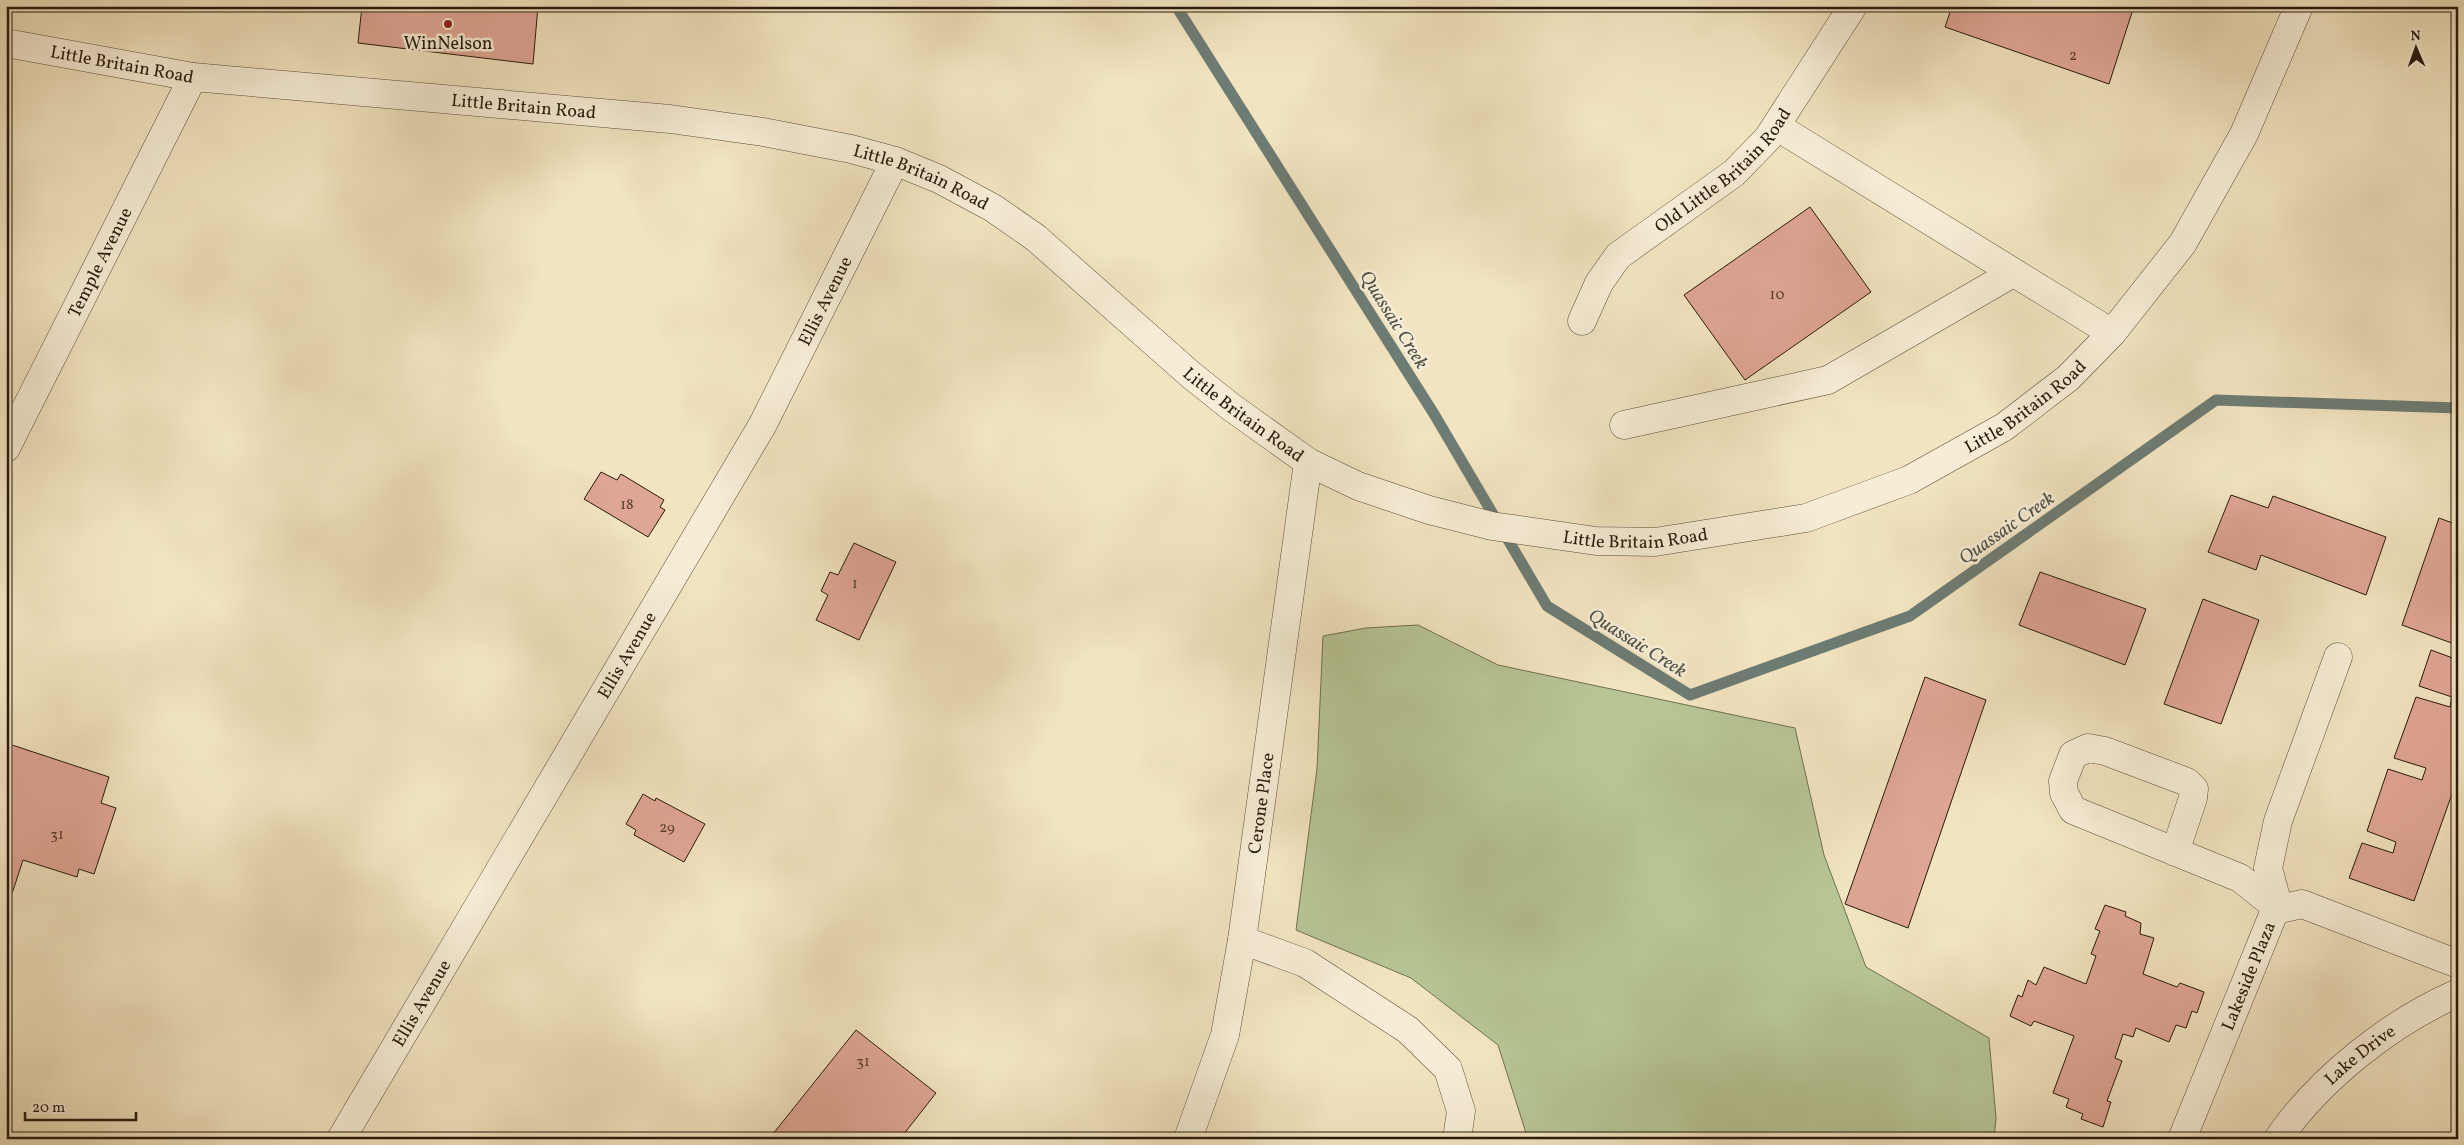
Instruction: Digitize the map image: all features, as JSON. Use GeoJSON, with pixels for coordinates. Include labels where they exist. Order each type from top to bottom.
{"type":"FeatureCollection","features":[{"type":"Feature","properties":{"kind":"street","name":"Old Little Britain Road"},"geometry":{"type":"LineString","coordinates":[[1582,321],[1599,283],[1618,256],[1734,173],[1768,138],[1854,6]]}},
{"type":"Feature","properties":{"kind":"street","name":"Little Britain Road"},"geometry":{"type":"LineString","coordinates":[[6,43],[193,77],[670,119],[773,134],[850,149],[895,161],[939,179],[993,208],[1036,238],[1191,375],[1231,407],[1308,462],[1358,486],[1429,510],[1492,526],[1582,539],[1655,542],[1806,518],[1909,480],[2004,427],[2068,378],[2112,333],[2183,243],[2244,134],[2299,6]]}},
{"type":"Feature","properties":{"kind":"street","name":"Temple Avenue"},"geometry":{"type":"LineString","coordinates":[[6,448],[193,77]]}},
{"type":"Feature","properties":{"kind":"street"},"geometry":{"type":"LineString","coordinates":[[1776,126],[2112,333]]}},
{"type":"Feature","properties":{"kind":"street","name":"Ellis Avenue"},"geometry":{"type":"LineString","coordinates":[[341,1139],[763,424],[895,161]]}},
{"type":"Feature","properties":{"kind":"street"},"geometry":{"type":"LineString","coordinates":[[1624,425],[1828,380],[2012,273]]}},
{"type":"Feature","properties":{"kind":"street","name":"Cerone Place"},"geometry":{"type":"LineString","coordinates":[[1188,1139],[1225,1035],[1242,940],[1308,462]]}},
{"type":"Feature","properties":{"kind":"street"},"geometry":{"type":"LineString","coordinates":[[2279,909],[2268,868],[2278,821],[2338,657]]}},
{"type":"Feature","properties":{"kind":"street"},"geometry":{"type":"LineString","coordinates":[[2174,852],[2193,798],[2194,789],[2187,782],[2105,751],[2088,748],[2073,755],[2063,781],[2064,793],[2072,810],[2174,852],[2240,878],[2279,909]]}},
{"type":"Feature","properties":{"kind":"street","name":"Lakeside Plaza"},"geometry":{"type":"LineString","coordinates":[[2182,1139],[2275,910],[2302,904],[2458,964]]}},
{"type":"Feature","properties":{"kind":"street"},"geometry":{"type":"LineString","coordinates":[[1242,940],[1305,963],[1408,1030],[1448,1069],[1461,1111],[1457,1139]]}},
{"type":"Feature","properties":{"kind":"street","name":"Lake Drive"},"geometry":{"type":"LineString","coordinates":[[2278,1139],[2292,1118],[2354,1058],[2427,1007],[2458,993]]}},
{"type":"Feature","properties":{"kind":"green space"},"geometry":{"type":"Polygon","coordinates":[[[1418,625],[1498,665],[1795,728],[1824,855],[1866,967],[1989,1038],[1996,1118],[1994,1139],[1524,1139],[1526,1133],[1498,1045],[1411,978],[1296,930],[1317,769],[1323,636],[1366,628],[1418,625]]]}},
{"type":"Feature","properties":{"kind":"building","name":"WinNelson"},"geometry":{"type":"Polygon","coordinates":[[[362,6],[538,6],[533,64],[358,43],[362,6]]]}},
{"type":"Feature","properties":{"kind":"building"},"geometry":{"type":"Polygon","coordinates":[[[1952,6],[2134,6],[2109,84],[1945,27],[1952,6]]]}},
{"type":"Feature","properties":{"kind":"building"},"geometry":{"type":"Polygon","coordinates":[[[1810,207],[1871,292],[1745,380],[1684,295],[1810,207]]]}},
{"type":"Feature","properties":{"kind":"building"},"geometry":{"type":"Polygon","coordinates":[[[601,472],[617,480],[621,474],[664,500],[660,507],[665,510],[648,537],[584,499],[601,472]]]}},
{"type":"Feature","properties":{"kind":"building"},"geometry":{"type":"Polygon","coordinates":[[[2231,495],[2268,508],[2273,496],[2386,537],[2366,595],[2261,555],[2256,570],[2208,552],[2231,495]]]}},
{"type":"Feature","properties":{"kind":"building"},"geometry":{"type":"Polygon","coordinates":[[[2439,518],[2458,525],[2457,645],[2402,625],[2439,518]]]}},
{"type":"Feature","properties":{"kind":"building"},"geometry":{"type":"Polygon","coordinates":[[[854,543],[896,562],[859,640],[816,620],[828,595],[821,591],[830,572],[838,575],[854,543]]]}},
{"type":"Feature","properties":{"kind":"building"},"geometry":{"type":"Polygon","coordinates":[[[2040,572],[2146,609],[2125,665],[2019,625],[2040,572]]]}},
{"type":"Feature","properties":{"kind":"building"},"geometry":{"type":"Polygon","coordinates":[[[2203,599],[2259,620],[2221,724],[2164,704],[2203,599]]]}},
{"type":"Feature","properties":{"kind":"building"},"geometry":{"type":"Polygon","coordinates":[[[2431,650],[2458,660],[2458,777],[2414,901],[2349,878],[2362,843],[2393,853],[2396,842],[2367,831],[2388,769],[2422,780],[2426,768],[2394,758],[2416,697],[2450,707],[2452,697],[2419,686],[2431,650]]]}},
{"type":"Feature","properties":{"kind":"building"},"geometry":{"type":"Polygon","coordinates":[[[1925,677],[1986,700],[1908,928],[1845,904],[1925,677]]]}},
{"type":"Feature","properties":{"kind":"building"},"geometry":{"type":"Polygon","coordinates":[[[6,743],[109,777],[101,803],[116,808],[94,874],[79,869],[77,877],[23,860],[7,909],[6,743]]]}},
{"type":"Feature","properties":{"kind":"building"},"geometry":{"type":"Polygon","coordinates":[[[643,794],[655,801],[656,798],[705,824],[684,862],[634,835],[636,830],[626,824],[643,794]]]}},
{"type":"Feature","properties":{"kind":"building"},"geometry":{"type":"Polygon","coordinates":[[[2105,905],[2126,912],[2125,916],[2141,923],[2140,934],[2154,938],[2143,974],[2177,987],[2180,983],[2204,992],[2197,1013],[2192,1011],[2186,1028],[2176,1025],[2169,1042],[2136,1028],[2133,1037],[2123,1034],[2115,1058],[2122,1061],[2107,1101],[2111,1102],[2103,1127],[2081,1119],[2083,1114],[2066,1107],[2069,1099],[2053,1093],[2074,1036],[2034,1021],[2031,1026],[2010,1016],[2018,995],[2022,997],[2028,980],[2036,985],[2044,967],[2086,984],[2096,956],[2091,954],[2100,931],[2095,929],[2105,905]]]}},
{"type":"Feature","properties":{"kind":"building"},"geometry":{"type":"Polygon","coordinates":[[[856,1030],[936,1093],[900,1139],[769,1139],[856,1030]]]}},
{"type":"Feature","properties":{"kind":"waterway","name":"Quassaic Creek"},"geometry":{"type":"LineString","coordinates":[[1176,6],[1434,414],[1547,606],[1690,695],[1910,616],[2216,400],[2458,408]]}},
{"type":"Feature","properties":{"kind":"place","name":"WinNelson"},"geometry":{"type":"Point","coordinates":[448,24]}}]}
